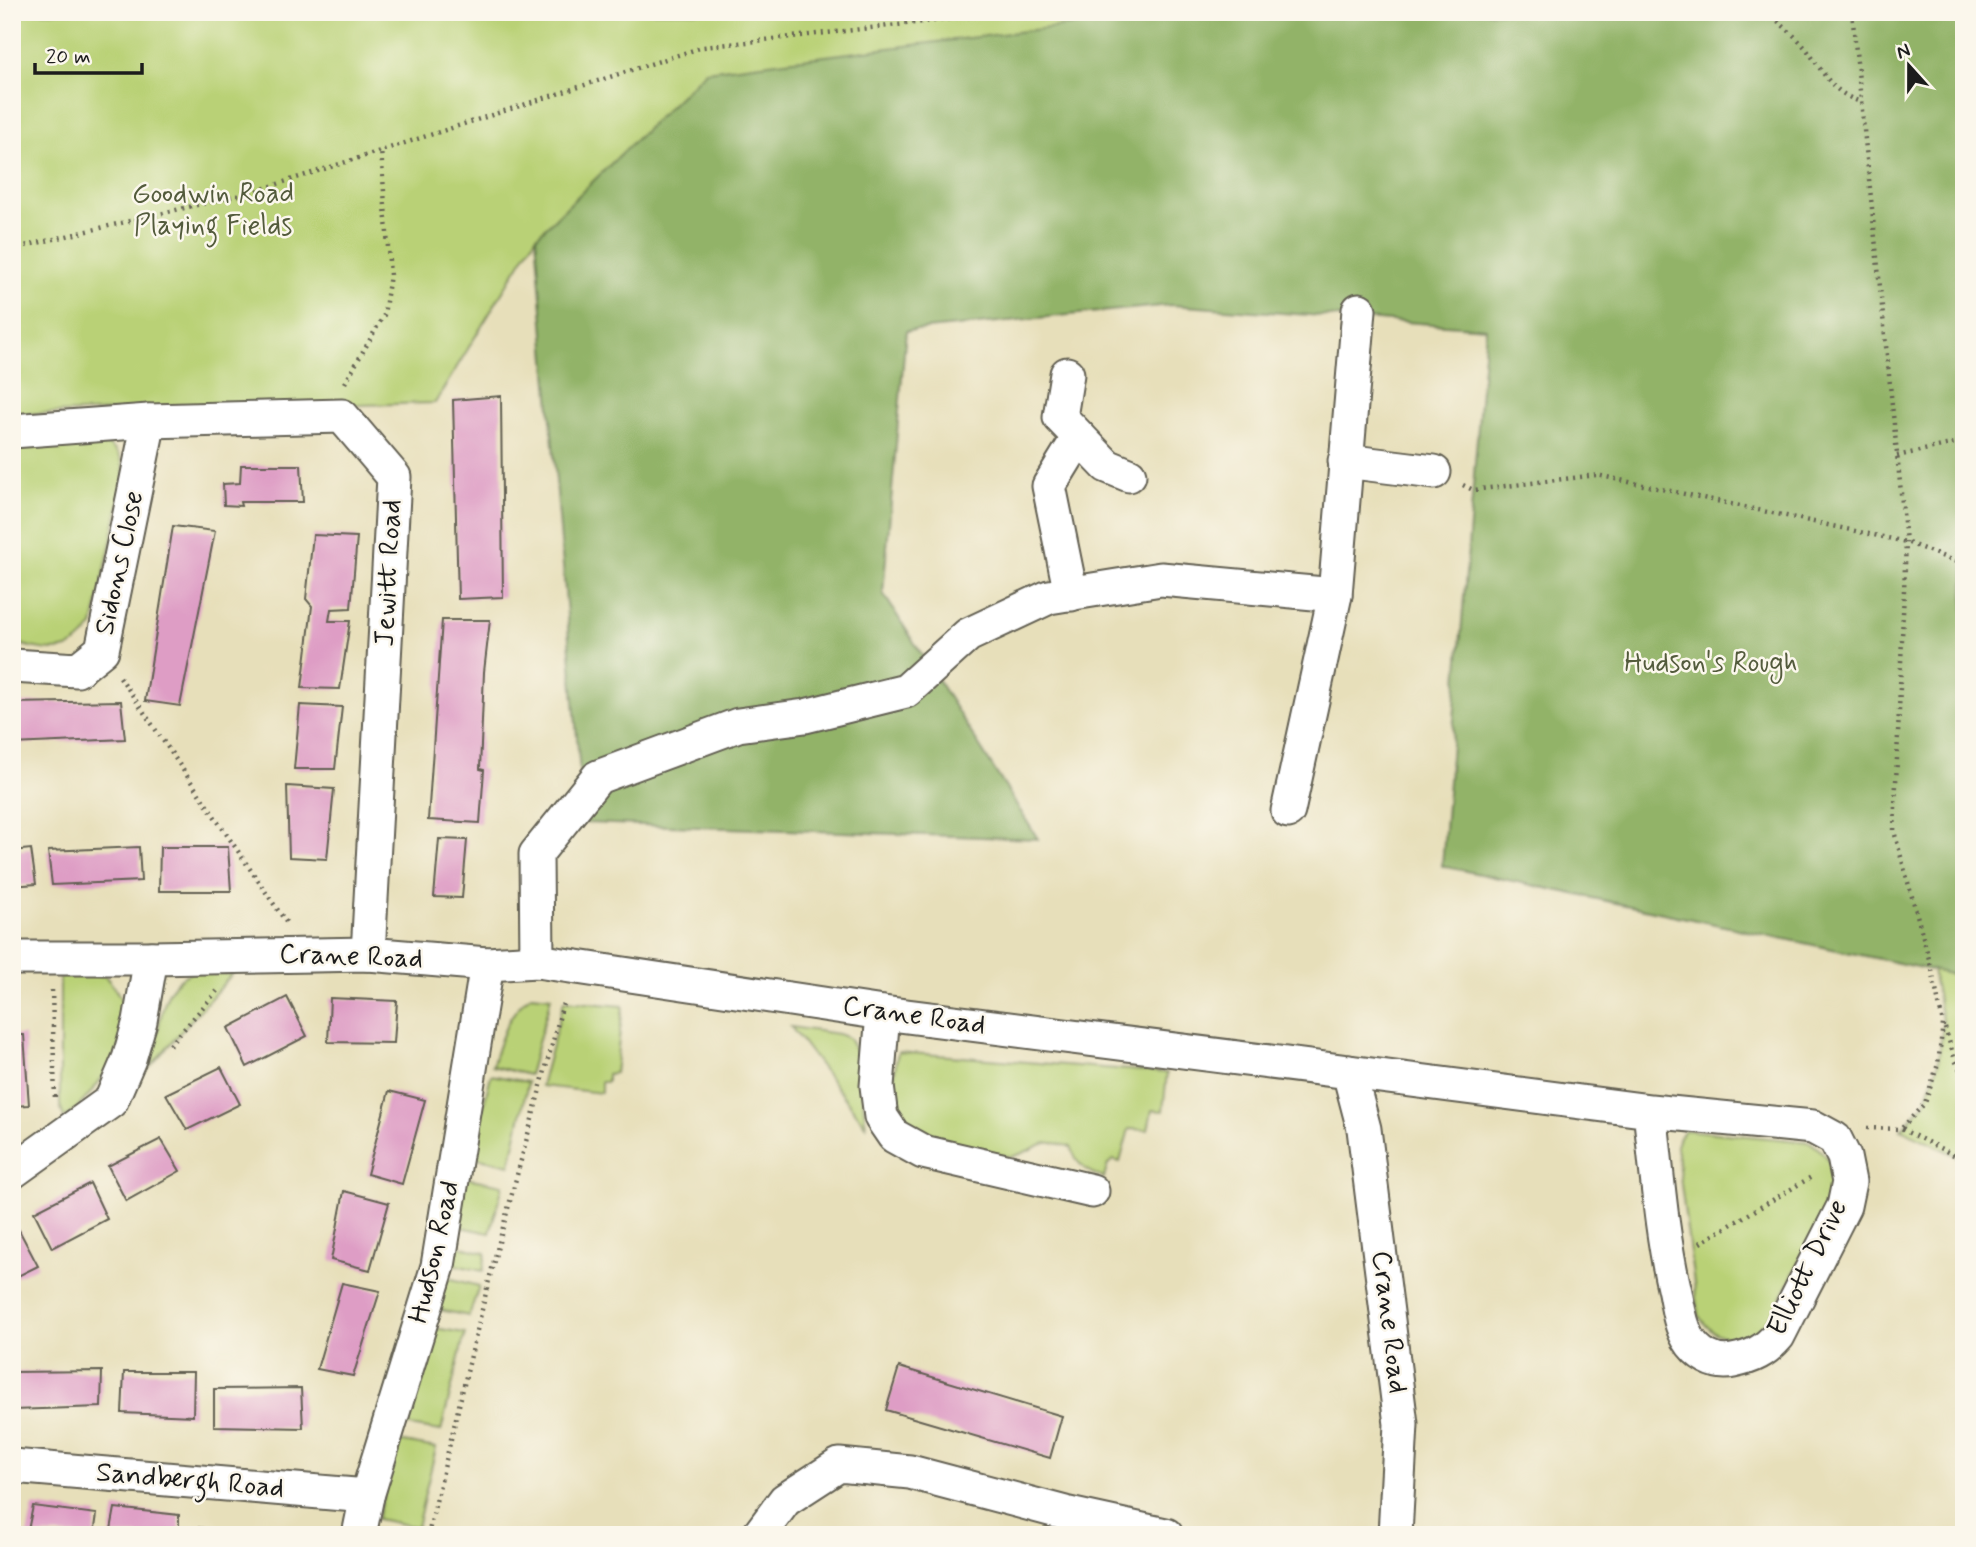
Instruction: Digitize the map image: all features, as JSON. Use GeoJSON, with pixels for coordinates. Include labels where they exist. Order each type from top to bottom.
{"type":"FeatureCollection","features":[{"type":"Feature","properties":{"kind":"street"},"geometry":{"type":"LineString","coordinates":[[1288,811],[1335,595],[1359,310]]}},
{"type":"Feature","properties":{"kind":"street"},"geometry":{"type":"LineString","coordinates":[[1067,374],[1060,417],[1107,466],[1129,475]]}},
{"type":"Feature","properties":{"kind":"street"},"geometry":{"type":"LineString","coordinates":[[12,431],[149,421],[342,416]]}},
{"type":"Feature","properties":{"kind":"street","name":"Jewitt Road"},"geometry":{"type":"LineString","coordinates":[[342,416],[394,477],[368,954]]}},
{"type":"Feature","properties":{"kind":"street","name":"Sidons Close"},"geometry":{"type":"LineString","coordinates":[[12,666],[77,670],[102,650],[149,421]]}},
{"type":"Feature","properties":{"kind":"street"},"geometry":{"type":"LineString","coordinates":[[1072,594],[1049,486],[1079,437]]}},
{"type":"Feature","properties":{"kind":"street"},"geometry":{"type":"LineString","coordinates":[[1345,461],[1434,472]]}},
{"type":"Feature","properties":{"kind":"street"},"geometry":{"type":"LineString","coordinates":[[537,961],[536,854],[598,777],[738,725],[805,716],[906,691],[968,635],[1049,597],[1161,579],[1335,595]]}},
{"type":"Feature","properties":{"kind":"street","name":"Crane Road"},"geometry":{"type":"LineString","coordinates":[[12,958],[368,954],[487,964],[537,961],[883,1013],[1349,1072],[1364,1129],[1401,1424],[1395,1535]]}},
{"type":"Feature","properties":{"kind":"street"},"geometry":{"type":"LineString","coordinates":[[12,1172],[111,1101],[129,1059],[141,1021],[151,958]]}},
{"type":"Feature","properties":{"kind":"street","name":"Hudson Road"},"geometry":{"type":"LineString","coordinates":[[359,1535],[367,1496],[438,1266],[487,964]]}},
{"type":"Feature","properties":{"kind":"street"},"geometry":{"type":"LineString","coordinates":[[883,1013],[877,1086],[881,1117],[894,1136],[923,1152],[1092,1191]]}},
{"type":"Feature","properties":{"kind":"street"},"geometry":{"type":"LineString","coordinates":[[1349,1072],[1650,1111],[1813,1127]]}},
{"type":"Feature","properties":{"kind":"street","name":"Elliott Drive"},"geometry":{"type":"LineString","coordinates":[[1650,1111],[1668,1262],[1680,1317],[1689,1340],[1705,1357],[1725,1363],[1765,1351],[1778,1336],[1844,1206],[1849,1182],[1844,1157],[1835,1139],[1813,1127]]}},
{"type":"Feature","properties":{"kind":"street"},"geometry":{"type":"LineString","coordinates":[[759,1535],[785,1500],[839,1465],[910,1472],[1065,1513],[1166,1535]]}},
{"type":"Feature","properties":{"kind":"street","name":"Sandbergh Road"},"geometry":{"type":"LineString","coordinates":[[12,1466],[367,1496]]}},
{"type":"Feature","properties":{"kind":"path"},"geometry":{"type":"LineString","coordinates":[[12,249],[257,191],[703,47],[1012,12]]}},
{"type":"Feature","properties":{"kind":"path"},"geometry":{"type":"LineString","coordinates":[[1768,12],[1807,50],[1833,88],[1848,98],[1861,102]]}},
{"type":"Feature","properties":{"kind":"path"},"geometry":{"type":"LineString","coordinates":[[1852,12],[1906,542],[1894,831],[1932,970],[1943,1024],[1964,1078]]}},
{"type":"Feature","properties":{"kind":"path"},"geometry":{"type":"LineString","coordinates":[[342,416],[332,405],[384,315],[390,275],[381,150]]}},
{"type":"Feature","properties":{"kind":"path"},"geometry":{"type":"LineString","coordinates":[[1897,456],[1964,441]]}},
{"type":"Feature","properties":{"kind":"path"},"geometry":{"type":"LineString","coordinates":[[1434,472],[1473,489],[1597,475],[1906,542],[1964,565]]}},
{"type":"Feature","properties":{"kind":"path"},"geometry":{"type":"LineString","coordinates":[[102,650],[289,926],[289,954]]}},
{"type":"Feature","properties":{"kind":"path"},"geometry":{"type":"LineString","coordinates":[[164,1051],[232,974],[240,955]]}},
{"type":"Feature","properties":{"kind":"path"},"geometry":{"type":"LineString","coordinates":[[51,958],[56,1141]]}},
{"type":"Feature","properties":{"kind":"path"},"geometry":{"type":"LineString","coordinates":[[428,1535],[491,1272],[573,967]]}},
{"type":"Feature","properties":{"kind":"path"},"geometry":{"type":"LineString","coordinates":[[1901,1129],[1925,1103],[1938,1064],[1943,1024]]}},
{"type":"Feature","properties":{"kind":"path"},"geometry":{"type":"LineString","coordinates":[[1813,1127],[1901,1129],[1964,1160]]}},
{"type":"Feature","properties":{"kind":"path"},"geometry":{"type":"LineString","coordinates":[[1668,1262],[1844,1157]]}},
{"type":"Feature","properties":{"kind":"green space","name":"Goodwin Road Playing Fields"},"geometry":{"type":"Polygon","coordinates":[[[12,12],[1223,12],[1199,15],[536,237],[435,403],[12,414],[12,12]]]}},
{"type":"Feature","properties":{"kind":"green space","name":"Hudson's Rough"},"geometry":{"type":"Polygon","coordinates":[[[1223,12],[1951,12],[1964,29],[1964,977],[1442,866],[1486,328],[1171,305],[906,331],[883,593],[1038,839],[584,823],[536,237],[706,71],[1081,24],[1223,12]]]}},
{"type":"Feature","properties":{"kind":"green space"},"geometry":{"type":"Polygon","coordinates":[[[12,443],[107,444],[116,451],[123,464],[124,480],[93,626],[82,639],[67,648],[39,649],[12,641],[12,443]]]}},
{"type":"Feature","properties":{"kind":"green space"},"geometry":{"type":"Polygon","coordinates":[[[1932,970],[1964,977],[1964,1160],[1901,1129],[1925,1103],[1938,1064],[1943,1024],[1932,970]]]}},
{"type":"Feature","properties":{"kind":"green space"},"geometry":{"type":"Polygon","coordinates":[[[196,971],[232,974],[147,1070],[166,999],[182,977],[196,971]]]}},
{"type":"Feature","properties":{"kind":"green space"},"geometry":{"type":"Polygon","coordinates":[[[105,976],[119,996],[124,1007],[125,1031],[104,1074],[84,1101],[64,1118],[60,1105],[60,977],[105,976]]]}},
{"type":"Feature","properties":{"kind":"green space"},"geometry":{"type":"Polygon","coordinates":[[[531,995],[551,997],[529,1075],[492,1066],[510,1018],[531,995]]]}},
{"type":"Feature","properties":{"kind":"green space"},"geometry":{"type":"Polygon","coordinates":[[[564,1001],[623,1006],[615,1073],[607,1074],[607,1082],[601,1082],[601,1093],[541,1086],[564,1001]]]}},
{"type":"Feature","properties":{"kind":"green space"},"geometry":{"type":"Polygon","coordinates":[[[791,1027],[849,1038],[857,1054],[866,1126],[791,1027]]]}},
{"type":"Feature","properties":{"kind":"green space"},"geometry":{"type":"Polygon","coordinates":[[[898,1052],[1167,1073],[1163,1111],[1152,1110],[1148,1130],[1129,1129],[1120,1162],[1113,1160],[1108,1164],[1104,1178],[1083,1167],[1071,1147],[1060,1144],[1045,1143],[1011,1157],[961,1148],[920,1135],[906,1123],[897,1106],[894,1083],[898,1052]]]}},
{"type":"Feature","properties":{"kind":"green space"},"geometry":{"type":"Polygon","coordinates":[[[491,1075],[528,1082],[510,1165],[471,1156],[491,1075]]]}},
{"type":"Feature","properties":{"kind":"green space"},"geometry":{"type":"Polygon","coordinates":[[[1685,1130],[1810,1142],[1823,1153],[1831,1166],[1832,1187],[1826,1208],[1783,1294],[1766,1321],[1743,1337],[1718,1334],[1703,1322],[1698,1314],[1676,1146],[1685,1130]]]}},
{"type":"Feature","properties":{"kind":"green space"},"geometry":{"type":"Polygon","coordinates":[[[466,1178],[503,1185],[490,1233],[455,1226],[466,1178]]]}},
{"type":"Feature","properties":{"kind":"green space"},"geometry":{"type":"Polygon","coordinates":[[[450,1244],[486,1253],[483,1271],[446,1263],[450,1244]]]}},
{"type":"Feature","properties":{"kind":"green space"},"geometry":{"type":"Polygon","coordinates":[[[444,1277],[479,1286],[469,1316],[435,1309],[444,1277]]]}},
{"type":"Feature","properties":{"kind":"green space"},"geometry":{"type":"Polygon","coordinates":[[[428,1327],[465,1333],[441,1431],[403,1425],[428,1327]]]}},
{"type":"Feature","properties":{"kind":"green space"},"geometry":{"type":"Polygon","coordinates":[[[398,1441],[436,1448],[417,1527],[377,1519],[398,1441]]]}},
{"type":"Feature","properties":{"kind":"building"},"geometry":{"type":"Polygon","coordinates":[[[501,396],[503,597],[458,599],[453,400],[501,396]]]}},
{"type":"Feature","properties":{"kind":"building"},"geometry":{"type":"Polygon","coordinates":[[[241,465],[301,465],[303,502],[240,502],[241,506],[224,505],[223,484],[240,483],[241,465]]]}},
{"type":"Feature","properties":{"kind":"building"},"geometry":{"type":"Polygon","coordinates":[[[173,526],[215,531],[180,706],[145,701],[173,526]]]}},
{"type":"Feature","properties":{"kind":"building"},"geometry":{"type":"Polygon","coordinates":[[[313,535],[357,537],[351,608],[331,609],[329,621],[350,621],[340,689],[302,688],[312,606],[306,599],[313,535]]]}},
{"type":"Feature","properties":{"kind":"building"},"geometry":{"type":"Polygon","coordinates":[[[442,620],[490,620],[484,672],[480,769],[484,770],[480,823],[428,820],[442,620]]]}},
{"type":"Feature","properties":{"kind":"building"},"geometry":{"type":"Polygon","coordinates":[[[121,701],[125,739],[12,744],[12,703],[121,701]]]}},
{"type":"Feature","properties":{"kind":"building"},"geometry":{"type":"Polygon","coordinates":[[[300,705],[342,707],[335,769],[294,769],[300,705]]]}},
{"type":"Feature","properties":{"kind":"building"},"geometry":{"type":"Polygon","coordinates":[[[287,786],[334,789],[327,859],[289,857],[287,786]]]}},
{"type":"Feature","properties":{"kind":"building"},"geometry":{"type":"Polygon","coordinates":[[[439,839],[467,840],[462,898],[434,897],[439,839]]]}},
{"type":"Feature","properties":{"kind":"building"},"geometry":{"type":"Polygon","coordinates":[[[139,847],[141,881],[52,885],[48,851],[139,847]]]}},
{"type":"Feature","properties":{"kind":"building"},"geometry":{"type":"Polygon","coordinates":[[[160,847],[228,847],[231,891],[159,891],[160,847]]]}},
{"type":"Feature","properties":{"kind":"building"},"geometry":{"type":"Polygon","coordinates":[[[31,849],[36,884],[12,886],[12,851],[31,849]]]}},
{"type":"Feature","properties":{"kind":"building"},"geometry":{"type":"Polygon","coordinates":[[[287,997],[307,1036],[247,1067],[228,1028],[287,997]]]}},
{"type":"Feature","properties":{"kind":"building"},"geometry":{"type":"Polygon","coordinates":[[[330,998],[397,1001],[394,1043],[328,1042],[330,998]]]}},
{"type":"Feature","properties":{"kind":"building"},"geometry":{"type":"Polygon","coordinates":[[[12,1035],[24,1035],[29,1105],[12,1106],[12,1035]]]}},
{"type":"Feature","properties":{"kind":"building"},"geometry":{"type":"Polygon","coordinates":[[[221,1067],[240,1104],[187,1130],[166,1094],[221,1067]]]}},
{"type":"Feature","properties":{"kind":"building"},"geometry":{"type":"Polygon","coordinates":[[[389,1091],[425,1100],[402,1184],[367,1174],[389,1091]]]}},
{"type":"Feature","properties":{"kind":"building"},"geometry":{"type":"Polygon","coordinates":[[[161,1139],[180,1171],[126,1201],[108,1166],[161,1139]]]}},
{"type":"Feature","properties":{"kind":"building"},"geometry":{"type":"Polygon","coordinates":[[[90,1183],[107,1219],[52,1248],[34,1212],[90,1183]]]}},
{"type":"Feature","properties":{"kind":"building"},"geometry":{"type":"Polygon","coordinates":[[[344,1191],[389,1203],[370,1270],[331,1260],[344,1191]]]}},
{"type":"Feature","properties":{"kind":"building"},"geometry":{"type":"Polygon","coordinates":[[[19,1230],[38,1266],[12,1279],[12,1234],[19,1230]]]}},
{"type":"Feature","properties":{"kind":"building"},"geometry":{"type":"Polygon","coordinates":[[[342,1283],[380,1291],[353,1376],[317,1369],[342,1283]]]}},
{"type":"Feature","properties":{"kind":"building"},"geometry":{"type":"Polygon","coordinates":[[[899,1367],[1062,1416],[1050,1458],[886,1410],[899,1367]]]}},
{"type":"Feature","properties":{"kind":"building"},"geometry":{"type":"Polygon","coordinates":[[[102,1371],[101,1407],[12,1410],[12,1372],[102,1371]]]}},
{"type":"Feature","properties":{"kind":"building"},"geometry":{"type":"Polygon","coordinates":[[[124,1372],[194,1372],[193,1416],[122,1413],[124,1372]]]}},
{"type":"Feature","properties":{"kind":"building"},"geometry":{"type":"Polygon","coordinates":[[[301,1388],[303,1428],[214,1426],[214,1389],[301,1388]]]}},
{"type":"Feature","properties":{"kind":"building"},"geometry":{"type":"Polygon","coordinates":[[[33,1506],[97,1514],[94,1535],[27,1535],[33,1506]]]}},
{"type":"Feature","properties":{"kind":"building"},"geometry":{"type":"Polygon","coordinates":[[[115,1508],[179,1515],[179,1535],[110,1535],[115,1508]]]}},
{"type":"Feature","properties":{"kind":"building"},"geometry":{"type":"Polygon","coordinates":[[[192,1527],[264,1533],[264,1535],[192,1535],[192,1527]]]}}]}
